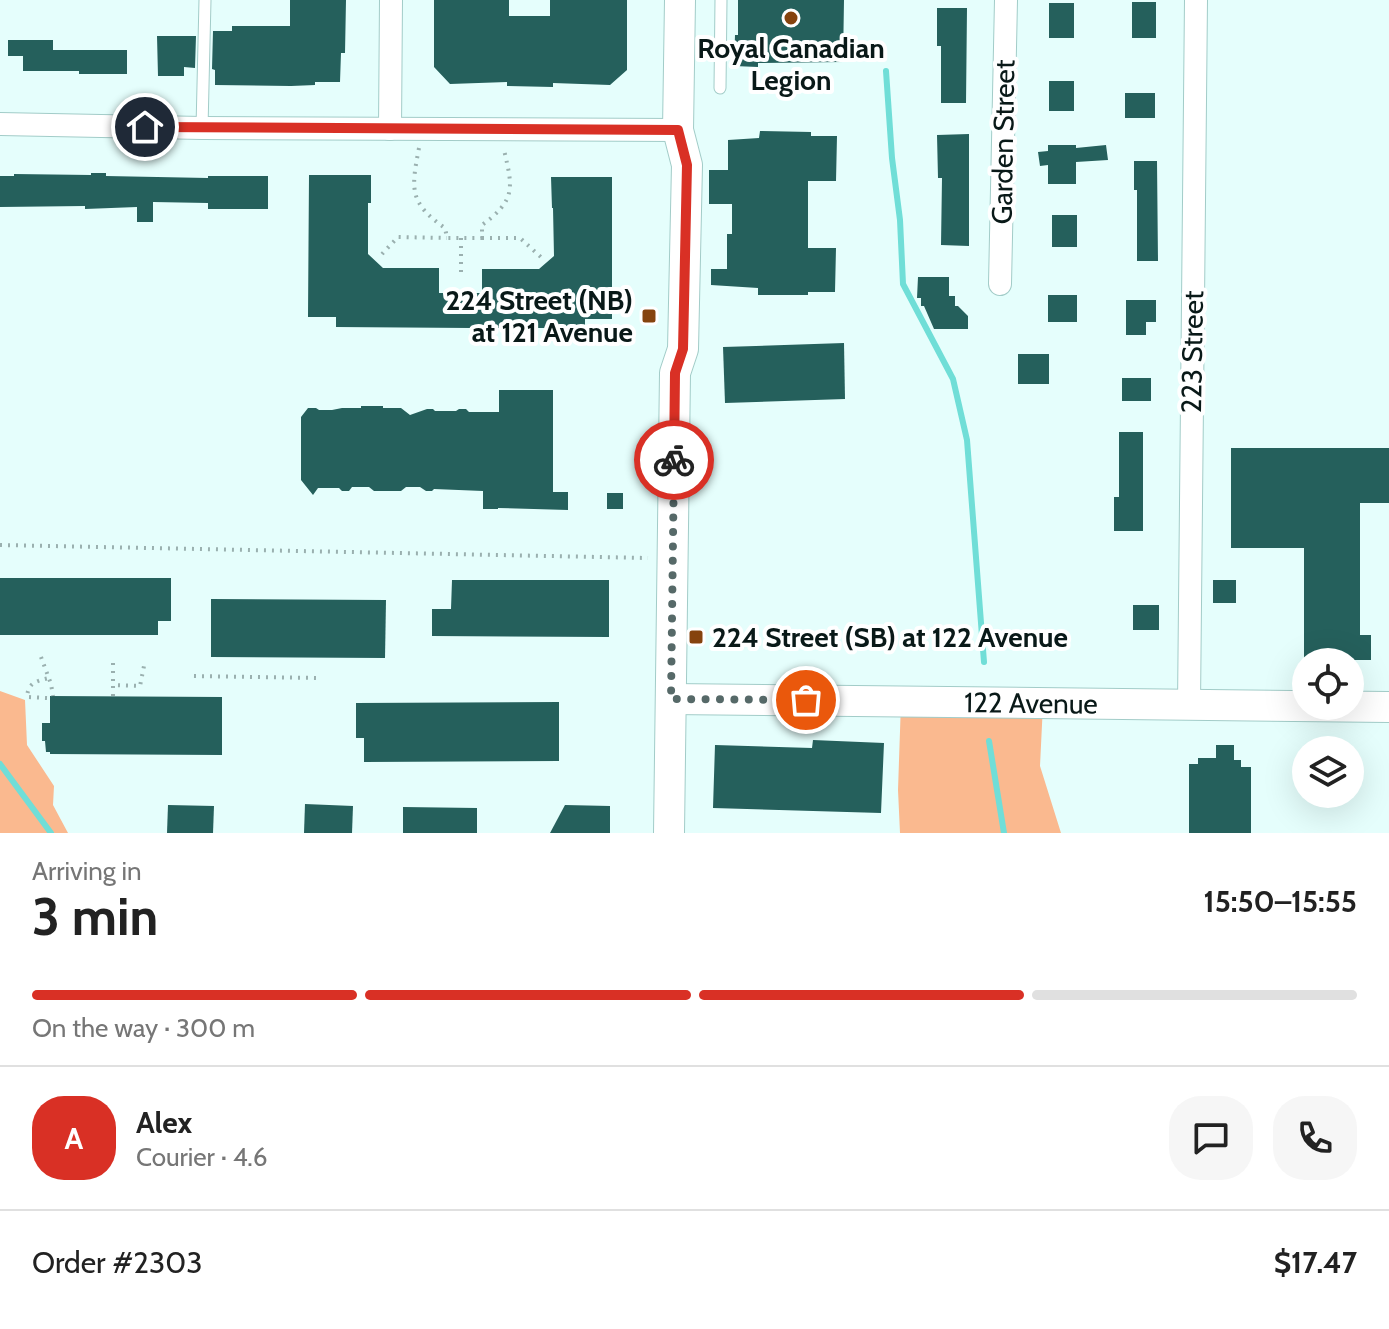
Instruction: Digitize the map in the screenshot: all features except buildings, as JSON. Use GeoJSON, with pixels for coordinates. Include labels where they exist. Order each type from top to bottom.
{"type":"FeatureCollection","features":[{"type":"Feature","properties":{"kind":"street"},"geometry":{"type":"LineString","coordinates":[[390,129],[391,0]]}},
{"type":"Feature","properties":{"kind":"street"},"geometry":{"type":"LineString","coordinates":[[669,833],[675,373],[683,349],[687,165],[678,130],[680,0]]}},
{"type":"Feature","properties":{"kind":"street","name":"Garden Street"},"geometry":{"type":"LineString","coordinates":[[1000,284],[1006,0]]}},
{"type":"Feature","properties":{"kind":"street","name":"223 Street"},"geometry":{"type":"LineString","coordinates":[[1189,705],[1196,0]]}},
{"type":"Feature","properties":{"kind":"street"},"geometry":{"type":"LineString","coordinates":[[0,124],[678,130]]}},
{"type":"Feature","properties":{"kind":"street","name":"122 Avenue"},"geometry":{"type":"LineString","coordinates":[[671,684],[1189,705],[1389,707]]}},
{"type":"Feature","properties":{"kind":"lane"},"geometry":{"type":"LineString","coordinates":[[202,128],[205,0]]}},
{"type":"Feature","properties":{"kind":"lane"},"geometry":{"type":"LineString","coordinates":[[720,88],[721,0]]}},
{"type":"Feature","properties":{"kind":"path"},"geometry":{"type":"LineString","coordinates":[[419,147],[414,190],[418,204],[430,218],[445,228],[447,238]]}},
{"type":"Feature","properties":{"kind":"path"},"geometry":{"type":"LineString","coordinates":[[482,238],[482,225],[500,212],[508,197],[510,178],[504,148]]}},
{"type":"Feature","properties":{"kind":"path"},"geometry":{"type":"LineString","coordinates":[[382,254],[398,237],[520,238],[543,259]]}},
{"type":"Feature","properties":{"kind":"path"},"geometry":{"type":"LineString","coordinates":[[461,238],[461,277]]}},
{"type":"Feature","properties":{"kind":"path"},"geometry":{"type":"LineString","coordinates":[[0,545],[648,558]]}},
{"type":"Feature","properties":{"kind":"path"},"geometry":{"type":"LineString","coordinates":[[41,657],[53,696]]}},
{"type":"Feature","properties":{"kind":"path"},"geometry":{"type":"LineString","coordinates":[[113,663],[113,696]]}},
{"type":"Feature","properties":{"kind":"path"},"geometry":{"type":"LineString","coordinates":[[113,685],[140,686],[144,666]]}},
{"type":"Feature","properties":{"kind":"path"},"geometry":{"type":"LineString","coordinates":[[194,676],[318,678]]}},
{"type":"Feature","properties":{"kind":"path"},"geometry":{"type":"LineString","coordinates":[[47,698],[27,697],[33,682],[49,678]]}},
{"type":"Feature","properties":{"kind":"shaded area"},"geometry":{"type":"Polygon","coordinates":[[[0,691],[25,700],[27,745],[54,786],[53,805],[68,833],[0,833],[0,691]]]}},
{"type":"Feature","properties":{"kind":"shaded area"},"geometry":{"type":"Polygon","coordinates":[[[901,702],[1043,704],[1040,766],[1061,833],[900,833],[901,702]]]}},
{"type":"Feature","properties":{"kind":"waterway"},"geometry":{"type":"LineString","coordinates":[[886,71],[903,284],[953,379],[967,440],[984,662]]}},
{"type":"Feature","properties":{"kind":"waterway"},"geometry":{"type":"LineString","coordinates":[[989,741],[1004,833]]}},
{"type":"Feature","properties":{"kind":"waterway"},"geometry":{"type":"LineString","coordinates":[[0,764],[51,833]]}},
{"type":"Feature","properties":{"kind":"way so far"},"geometry":{"type":"LineString","coordinates":[[674,460],[671,699],[806,700]]}},
{"type":"Feature","properties":{"kind":"place","name":"Royal Canadian Legion"},"geometry":{"type":"Point","coordinates":[791,18]}},
{"type":"Feature","properties":{"kind":"place","name":"224 Street (NB) at 121 Avenue"},"geometry":{"type":"Point","coordinates":[649,316]}},
{"type":"Feature","properties":{"kind":"place","name":"224 Street (SB) at 122 Avenue"},"geometry":{"type":"Point","coordinates":[696,637]}},
{"type":"Feature","properties":{"kind":"route"},"geometry":{"type":"LineString","coordinates":[[145,127],[678,130],[687,165],[683,349],[675,373],[674,460]]}}]}
